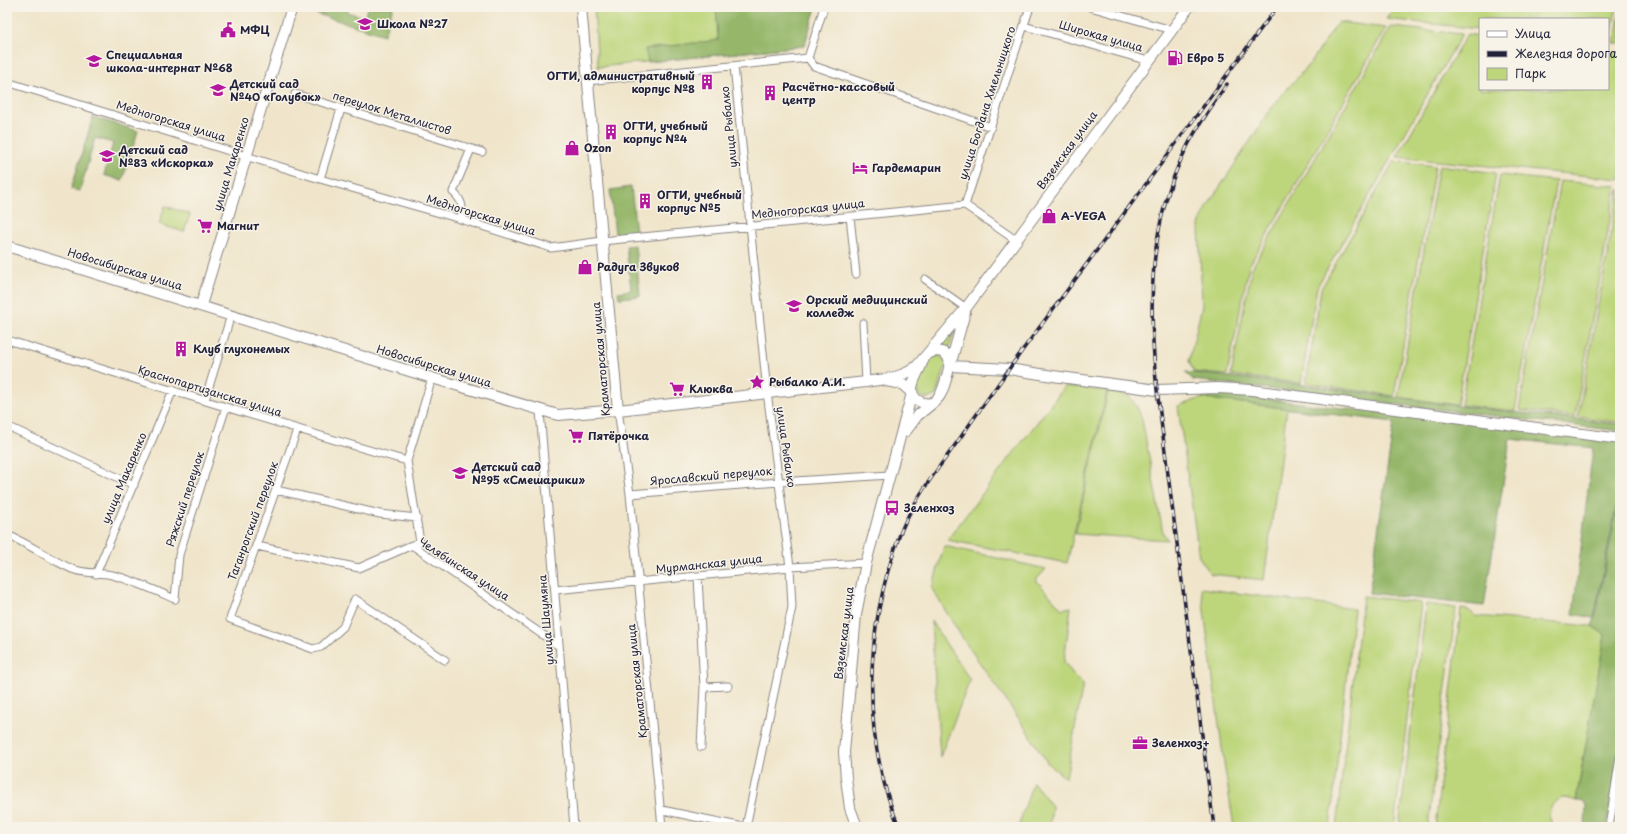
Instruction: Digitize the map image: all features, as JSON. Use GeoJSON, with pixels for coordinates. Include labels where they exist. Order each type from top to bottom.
{"type":"FeatureCollection","features":[{"type":"Feature","properties":{"kind":"main road","name":"улица Макаренко"},"geometry":{"type":"LineString","coordinates":[[201,305],[292,7]]}},
{"type":"Feature","properties":{"kind":"main road","name":"Краматорская улица"},"geometry":{"type":"LineString","coordinates":[[580,7],[618,410]]}},
{"type":"Feature","properties":{"kind":"main road","name":"Вяземская улица"},"geometry":{"type":"LineString","coordinates":[[926,356],[966,308],[1017,241],[1092,136],[1189,7]]}},
{"type":"Feature","properties":{"kind":"main road","name":"Новосибирская улица"},"geometry":{"type":"LineString","coordinates":[[7,246],[558,416],[866,382]]}},
{"type":"Feature","properties":{"kind":"main road"},"geometry":{"type":"LineString","coordinates":[[899,445],[913,420],[942,393],[966,308]]}},
{"type":"Feature","properties":{"kind":"main road"},"geometry":{"type":"LineString","coordinates":[[866,382],[891,378],[909,372],[932,352],[942,352],[949,358],[950,366]]}},
{"type":"Feature","properties":{"kind":"main road"},"geometry":{"type":"LineString","coordinates":[[899,445],[912,393],[913,382],[926,356]]}},
{"type":"Feature","properties":{"kind":"main road"},"geometry":{"type":"LineString","coordinates":[[950,366],[1009,369],[1157,390],[1218,388],[1252,390],[1620,438]]}},
{"type":"Feature","properties":{"kind":"main road"},"geometry":{"type":"LineString","coordinates":[[866,382],[895,382],[907,387],[915,398],[921,402],[929,403],[935,401]]}},
{"type":"Feature","properties":{"kind":"main road","name":"Вяземская улица"},"geometry":{"type":"LineString","coordinates":[[857,827],[850,808],[844,752],[856,614],[866,563],[899,445]]}},
{"type":"Feature","properties":{"kind":"street"},"geometry":{"type":"LineString","coordinates":[[808,58],[824,7]]}},
{"type":"Feature","properties":{"kind":"street","name":"улица Богдана Хмельницкого"},"geometry":{"type":"LineString","coordinates":[[965,205],[992,127],[1030,7]]}},
{"type":"Feature","properties":{"kind":"street"},"geometry":{"type":"LineString","coordinates":[[1093,7],[1172,30]]}},
{"type":"Feature","properties":{"kind":"street","name":"Широкая улица"},"geometry":{"type":"LineString","coordinates":[[1024,26],[1149,61]]}},
{"type":"Feature","properties":{"kind":"street"},"geometry":{"type":"LineString","coordinates":[[587,81],[808,58]]}},
{"type":"Feature","properties":{"kind":"street"},"geometry":{"type":"LineString","coordinates":[[808,58],[814,66],[992,127]]}},
{"type":"Feature","properties":{"kind":"street","name":"улица Рыбалко"},"geometry":{"type":"LineString","coordinates":[[734,66],[767,392],[790,567],[792,608],[746,827]]}},
{"type":"Feature","properties":{"kind":"street","name":"Медногорская улица"},"geometry":{"type":"LineString","coordinates":[[7,82],[320,179],[551,248],[602,240],[965,205]]}},
{"type":"Feature","properties":{"kind":"street","name":"переулок Металлистов"},"geometry":{"type":"LineString","coordinates":[[295,94],[482,152]]}},
{"type":"Feature","properties":{"kind":"street"},"geometry":{"type":"LineString","coordinates":[[320,179],[341,109]]}},
{"type":"Feature","properties":{"kind":"street"},"geometry":{"type":"LineString","coordinates":[[461,220],[463,207],[460,198],[453,192],[462,167],[471,149]]}},
{"type":"Feature","properties":{"kind":"street"},"geometry":{"type":"LineString","coordinates":[[965,205],[1017,241]]}},
{"type":"Feature","properties":{"kind":"street"},"geometry":{"type":"LineString","coordinates":[[850,216],[856,274]]}},
{"type":"Feature","properties":{"kind":"street"},"geometry":{"type":"LineString","coordinates":[[925,280],[966,308]]}},
{"type":"Feature","properties":{"kind":"street"},"geometry":{"type":"LineString","coordinates":[[205,400],[231,315]]}},
{"type":"Feature","properties":{"kind":"street"},"geometry":{"type":"LineString","coordinates":[[863,323],[866,382]]}},
{"type":"Feature","properties":{"kind":"street","name":"Краснопартизанская улица"},"geometry":{"type":"LineString","coordinates":[[7,340],[173,390],[297,430],[407,461]]}},
{"type":"Feature","properties":{"kind":"street"},"geometry":{"type":"LineString","coordinates":[[412,545],[420,542],[407,461],[432,378]]}},
{"type":"Feature","properties":{"kind":"street","name":"улица Макаренко"},"geometry":{"type":"LineString","coordinates":[[96,574],[173,390]]}},
{"type":"Feature","properties":{"kind":"street","name":"Ряжский переулок"},"geometry":{"type":"LineString","coordinates":[[96,574],[110,575],[125,579],[175,599],[179,555],[226,407]]}},
{"type":"Feature","properties":{"kind":"street","name":"Краматорская улица"},"geometry":{"type":"LineString","coordinates":[[618,410],[630,494],[662,810],[662,827]]}},
{"type":"Feature","properties":{"kind":"street","name":"улица Шаумяна"},"geometry":{"type":"LineString","coordinates":[[540,411],[574,827]]}},
{"type":"Feature","properties":{"kind":"street"},"geometry":{"type":"LineString","coordinates":[[7,426],[134,485]]}},
{"type":"Feature","properties":{"kind":"street","name":"Таганрогский переулок"},"geometry":{"type":"LineString","coordinates":[[297,430],[230,620],[313,649],[321,647],[343,627],[355,599],[445,660]]}},
{"type":"Feature","properties":{"kind":"street","name":"Ярославский переулок"},"geometry":{"type":"LineString","coordinates":[[630,494],[890,475]]}},
{"type":"Feature","properties":{"kind":"street"},"geometry":{"type":"LineString","coordinates":[[276,490],[380,514],[417,518]]}},
{"type":"Feature","properties":{"kind":"street"},"geometry":{"type":"LineString","coordinates":[[7,534],[24,541],[46,556],[72,568],[96,574]]}},
{"type":"Feature","properties":{"kind":"street","name":"Челябинская улица"},"geometry":{"type":"LineString","coordinates":[[257,546],[359,568],[412,545],[559,646]]}},
{"type":"Feature","properties":{"kind":"street","name":"Мурманская улица"},"geometry":{"type":"LineString","coordinates":[[555,590],[790,567],[866,563]]}},
{"type":"Feature","properties":{"kind":"street"},"geometry":{"type":"LineString","coordinates":[[698,576],[704,687],[701,747]]}},
{"type":"Feature","properties":{"kind":"street"},"geometry":{"type":"LineString","coordinates":[[704,687],[728,686]]}},
{"type":"Feature","properties":{"kind":"street"},"geometry":{"type":"LineString","coordinates":[[1609,827],[1620,757]]}},
{"type":"Feature","properties":{"kind":"street"},"geometry":{"type":"LineString","coordinates":[[662,810],[742,827]]}},
{"type":"Feature","properties":{"kind":"green space","name":"Школа №27"},"geometry":{"type":"Polygon","coordinates":[[[298,7],[349,7],[347,12],[364,17],[368,7],[393,7],[384,35],[298,7]]]}},
{"type":"Feature","properties":{"kind":"green space"},"geometry":{"type":"Polygon","coordinates":[[[594,7],[816,7],[804,46],[598,67],[594,7]]]}},
{"type":"Feature","properties":{"kind":"green space"},"geometry":{"type":"Polygon","coordinates":[[[716,7],[816,7],[804,46],[648,62],[645,49],[718,40],[716,7]]]}},
{"type":"Feature","properties":{"kind":"green space"},"geometry":{"type":"Polygon","coordinates":[[[1395,7],[1617,7],[1609,43],[1609,18],[1479,18],[1479,29],[1386,19],[1395,7]]]}},
{"type":"Feature","properties":{"kind":"green space"},"geometry":{"type":"Polygon","coordinates":[[[1620,11],[1620,44],[1614,43],[1620,11]]]}},
{"type":"Feature","properties":{"kind":"green space"},"geometry":{"type":"Polygon","coordinates":[[[1338,22],[1386,28],[1249,266],[1227,375],[1194,372],[1189,361],[1202,306],[1199,225],[1208,205],[1275,103],[1311,62],[1338,22]]]}},
{"type":"Feature","properties":{"kind":"green space"},"geometry":{"type":"Polygon","coordinates":[[[1391,27],[1462,34],[1317,287],[1301,383],[1231,375],[1252,268],[1391,27]]]}},
{"type":"Feature","properties":{"kind":"green space"},"geometry":{"type":"Polygon","coordinates":[[[1467,34],[1479,36],[1479,90],[1609,90],[1609,52],[1620,53],[1620,179],[1397,157],[1467,34]]]}},
{"type":"Feature","properties":{"kind":"green space"},"geometry":{"type":"Polygon","coordinates":[[[93,117],[138,131],[122,181],[104,175],[113,143],[95,138],[80,191],[71,189],[93,117]]]}},
{"type":"Feature","properties":{"kind":"green space"},"geometry":{"type":"Polygon","coordinates":[[[1394,161],[1435,166],[1394,396],[1306,383],[1321,289],[1394,161]]]}},
{"type":"Feature","properties":{"kind":"green space"},"geometry":{"type":"Polygon","coordinates":[[[1439,165],[1496,173],[1457,405],[1398,397],[1439,165]]]}},
{"type":"Feature","properties":{"kind":"green space"},"geometry":{"type":"Polygon","coordinates":[[[1500,175],[1556,181],[1515,411],[1461,405],[1500,175]]]}},
{"type":"Feature","properties":{"kind":"green space"},"geometry":{"type":"Polygon","coordinates":[[[1560,181],[1616,186],[1575,417],[1519,410],[1560,181]]]}},
{"type":"Feature","properties":{"kind":"green space"},"geometry":{"type":"Polygon","coordinates":[[[631,187],[636,232],[615,234],[610,190],[631,187]]]}},
{"type":"Feature","properties":{"kind":"green space"},"geometry":{"type":"Polygon","coordinates":[[[1619,189],[1620,190],[1620,422],[1578,417],[1619,189]]]}},
{"type":"Feature","properties":{"kind":"green space"},"geometry":{"type":"Polygon","coordinates":[[[165,206],[190,214],[184,232],[159,224],[165,206]]]}},
{"type":"Feature","properties":{"kind":"green space"},"geometry":{"type":"Polygon","coordinates":[[[635,245],[640,296],[619,298],[618,292],[631,290],[626,246],[635,245]]]}},
{"type":"Feature","properties":{"kind":"green space"},"geometry":{"type":"Polygon","coordinates":[[[951,332],[954,333],[948,352],[938,348],[951,332]]]}},
{"type":"Feature","properties":{"kind":"green space"},"geometry":{"type":"Polygon","coordinates":[[[940,355],[947,363],[936,395],[925,398],[918,394],[916,385],[929,358],[940,355]]]}},
{"type":"Feature","properties":{"kind":"green space"},"geometry":{"type":"Polygon","coordinates":[[[1185,372],[1305,385],[1459,406],[1620,424],[1620,431],[1193,380],[1185,372]]]}},
{"type":"Feature","properties":{"kind":"green space"},"geometry":{"type":"Polygon","coordinates":[[[1065,386],[1107,391],[1067,563],[947,540],[1065,386]]]}},
{"type":"Feature","properties":{"kind":"green space"},"geometry":{"type":"Polygon","coordinates":[[[1108,391],[1129,396],[1137,407],[1142,419],[1163,533],[1168,540],[1075,534],[1108,391]]]}},
{"type":"Feature","properties":{"kind":"green space"},"geometry":{"type":"Polygon","coordinates":[[[1207,392],[1620,441],[1620,488],[1594,618],[1573,614],[1593,448],[1510,439],[1484,606],[1369,593],[1394,422],[1202,398],[1207,392]]]}},
{"type":"Feature","properties":{"kind":"green space"},"geometry":{"type":"Polygon","coordinates":[[[1202,398],[1287,408],[1264,580],[1211,574],[1199,557],[1178,406],[1202,398]]]}},
{"type":"Feature","properties":{"kind":"green space"},"geometry":{"type":"Polygon","coordinates":[[[1620,494],[1620,746],[1607,827],[1585,827],[1586,804],[1581,801],[1576,801],[1605,635],[1592,626],[1595,618],[1620,494]]]}},
{"type":"Feature","properties":{"kind":"green space"},"geometry":{"type":"Polygon","coordinates":[[[944,546],[1046,569],[1036,580],[1062,609],[1071,607],[1064,662],[1083,684],[1066,778],[1048,764],[1024,726],[963,639],[932,589],[944,546]]]}},
{"type":"Feature","properties":{"kind":"green space"},"geometry":{"type":"Polygon","coordinates":[[[1201,588],[1354,609],[1330,827],[1234,827],[1201,588]]]}},
{"type":"Feature","properties":{"kind":"green space"},"geometry":{"type":"Polygon","coordinates":[[[1363,596],[1421,603],[1394,827],[1336,827],[1363,596]]]}},
{"type":"Feature","properties":{"kind":"green space"},"geometry":{"type":"Polygon","coordinates":[[[1426,604],[1456,608],[1428,827],[1399,827],[1426,604]]]}},
{"type":"Feature","properties":{"kind":"green space"},"geometry":{"type":"Polygon","coordinates":[[[1461,609],[1468,610],[1476,616],[1592,626],[1605,635],[1576,801],[1564,798],[1555,802],[1549,814],[1555,827],[1435,827],[1461,609]]]}},
{"type":"Feature","properties":{"kind":"green space"},"geometry":{"type":"Polygon","coordinates":[[[931,621],[970,680],[940,757],[931,621]]]}},
{"type":"Feature","properties":{"kind":"green space"},"geometry":{"type":"Polygon","coordinates":[[[1033,782],[1052,806],[1050,827],[1015,827],[1019,825],[1033,782]]]}},
{"type":"Feature","properties":{"kind":"railway"},"geometry":{"type":"LineString","coordinates":[[899,827],[886,791],[878,755],[873,718],[872,680],[874,643],[880,606],[888,570],[905,521],[926,486],[1027,344],[1277,7]]}},
{"type":"Feature","properties":{"kind":"railway"},"geometry":{"type":"LineString","coordinates":[[1214,827],[1157,390],[1152,329],[1152,298],[1158,238],[1164,208],[1173,179],[1194,134],[1227,84]]}},
{"type":"Feature","properties":{"kind":"place","name":"Школа №27"},"geometry":{"type":"Point","coordinates":[365,24]}},
{"type":"Feature","properties":{"kind":"place","name":"МФЦ"},"geometry":{"type":"Point","coordinates":[228,30]}},
{"type":"Feature","properties":{"kind":"place","name":"Евро 5"},"geometry":{"type":"Point","coordinates":[1175,58]}},
{"type":"Feature","properties":{"kind":"place","name":"Специальная школа-интернат №68"},"geometry":{"type":"Point","coordinates":[94,61]}},
{"type":"Feature","properties":{"kind":"place","name":"ОГТИ, административный корпус №8"},"geometry":{"type":"Point","coordinates":[707,82]}},
{"type":"Feature","properties":{"kind":"place","name":"Детский сад №40 «Голубок»"},"geometry":{"type":"Point","coordinates":[218,90]}},
{"type":"Feature","properties":{"kind":"place","name":"Расчётно-кассовый центр"},"geometry":{"type":"Point","coordinates":[770,93]}},
{"type":"Feature","properties":{"kind":"place","name":"ОГТИ, учебный корпус №4"},"geometry":{"type":"Point","coordinates":[611,132]}},
{"type":"Feature","properties":{"kind":"place","name":"Ozon"},"geometry":{"type":"Point","coordinates":[572,148]}},
{"type":"Feature","properties":{"kind":"place","name":"Детский сад №83 «Искорка»"},"geometry":{"type":"Point","coordinates":[107,156]}},
{"type":"Feature","properties":{"kind":"place","name":"Гардемарин"},"geometry":{"type":"Point","coordinates":[860,168]}},
{"type":"Feature","properties":{"kind":"place","name":"ОГТИ, учебный корпус №5"},"geometry":{"type":"Point","coordinates":[645,201]}},
{"type":"Feature","properties":{"kind":"place","name":"A-VEGA"},"geometry":{"type":"Point","coordinates":[1049,216]}},
{"type":"Feature","properties":{"kind":"place","name":"Магнит"},"geometry":{"type":"Point","coordinates":[205,226]}},
{"type":"Feature","properties":{"kind":"place","name":"Радуга Звуков"},"geometry":{"type":"Point","coordinates":[585,267]}},
{"type":"Feature","properties":{"kind":"place","name":"Орский медицинский колледж"},"geometry":{"type":"Point","coordinates":[794,306]}},
{"type":"Feature","properties":{"kind":"place","name":"Клуб глухонемых"},"geometry":{"type":"Point","coordinates":[181,349]}},
{"type":"Feature","properties":{"kind":"place","name":"Рыбалко А.И."},"geometry":{"type":"Point","coordinates":[757,382]}},
{"type":"Feature","properties":{"kind":"place","name":"Клюква"},"geometry":{"type":"Point","coordinates":[677,389]}},
{"type":"Feature","properties":{"kind":"place","name":"Пятёрочка"},"geometry":{"type":"Point","coordinates":[576,436]}},
{"type":"Feature","properties":{"kind":"place","name":"Детский сад №95 «Смешарики»"},"geometry":{"type":"Point","coordinates":[460,473]}},
{"type":"Feature","properties":{"kind":"place","name":"Зеленхоз"},"geometry":{"type":"Point","coordinates":[892,508]}},
{"type":"Feature","properties":{"kind":"place","name":"Зеленхоз+"},"geometry":{"type":"Point","coordinates":[1140,743]}}]}
